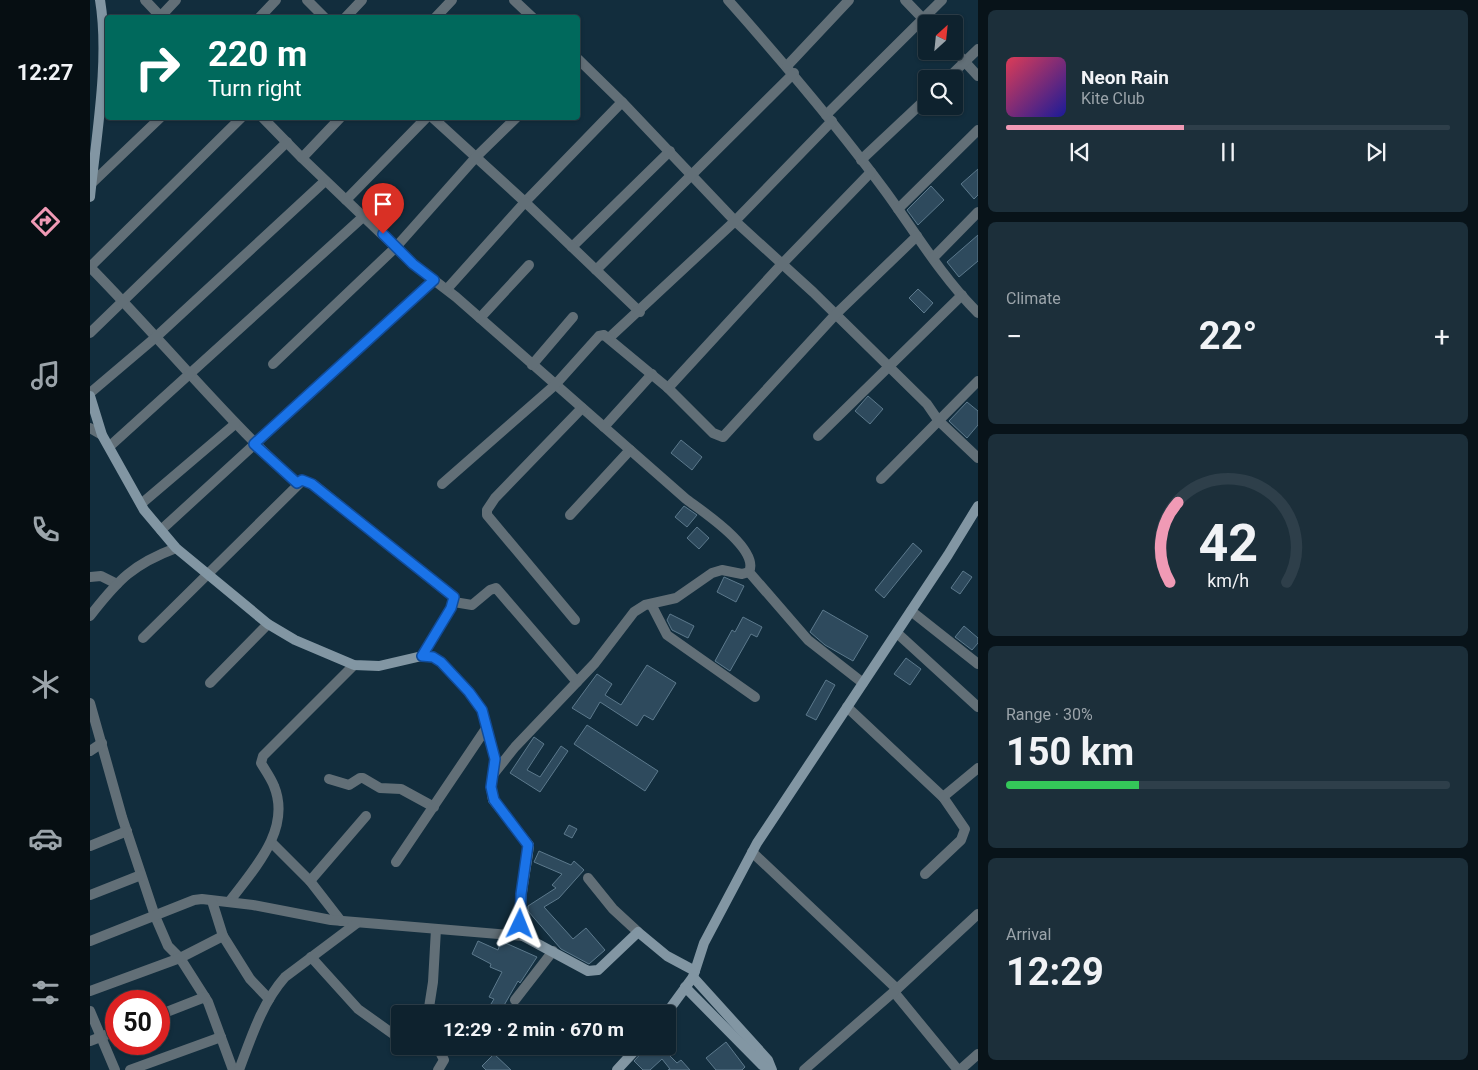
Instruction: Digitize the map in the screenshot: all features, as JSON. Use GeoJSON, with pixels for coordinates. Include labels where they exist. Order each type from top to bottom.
{"type":"FeatureCollection","features":[{"type":"Feature","properties":{"kind":"main road"},"geometry":{"type":"LineString","coordinates":[[90,198],[103,57],[100,0]]}},
{"type":"Feature","properties":{"kind":"main road"},"geometry":{"type":"LineString","coordinates":[[90,395],[102,435],[110,446],[141,504],[161,530],[176,548],[268,624],[295,640],[354,665],[379,666],[422,656],[433,657],[441,662],[469,692],[482,710],[495,759],[492,776],[494,800],[528,845],[521,894],[520,924],[523,936],[588,971],[594,972],[638,932],[667,956],[694,974],[768,1060],[771,1070]]}},
{"type":"Feature","properties":{"kind":"main road"},"geometry":{"type":"LineString","coordinates":[[673,1005],[694,974],[704,942],[752,852],[897,633],[978,506]]}},
{"type":"Feature","properties":{"kind":"main road"},"geometry":{"type":"LineString","coordinates":[[685,988],[762,1065],[771,1070]]}},
{"type":"Feature","properties":{"kind":"main road"},"geometry":{"type":"LineString","coordinates":[[617,1070],[631,1055]]}},
{"type":"Feature","properties":{"kind":"street"},"geometry":{"type":"LineString","coordinates":[[145,0],[159,15]]}},
{"type":"Feature","properties":{"kind":"street"},"geometry":{"type":"LineString","coordinates":[[163,15],[176,0]]}},
{"type":"Feature","properties":{"kind":"street"},"geometry":{"type":"LineString","coordinates":[[262,15],[276,0]]}},
{"type":"Feature","properties":{"kind":"street"},"geometry":{"type":"LineString","coordinates":[[307,0],[322,15]]}},
{"type":"Feature","properties":{"kind":"street"},"geometry":{"type":"LineString","coordinates":[[348,15],[362,0]]}},
{"type":"Feature","properties":{"kind":"street"},"geometry":{"type":"LineString","coordinates":[[439,15],[452,0]]}},
{"type":"Feature","properties":{"kind":"street"},"geometry":{"type":"LineString","coordinates":[[514,0],[527,15]]}},
{"type":"Feature","properties":{"kind":"street"},"geometry":{"type":"LineString","coordinates":[[728,0],[790,70],[829,118],[871,172],[933,258],[978,313]]}},
{"type":"Feature","properties":{"kind":"street"},"geometry":{"type":"LineString","coordinates":[[596,270],[691,175],[790,70],[849,0]]}},
{"type":"Feature","properties":{"kind":"street"},"geometry":{"type":"LineString","coordinates":[[905,0],[919,15]]}},
{"type":"Feature","properties":{"kind":"street"},"geometry":{"type":"LineString","coordinates":[[930,15],[942,0]]}},
{"type":"Feature","properties":{"kind":"street"},"geometry":{"type":"LineString","coordinates":[[609,338],[640,312],[735,221],[829,118],[918,28]]}},
{"type":"Feature","properties":{"kind":"street"},"geometry":{"type":"LineString","coordinates":[[957,70],[978,49]]}},
{"type":"Feature","properties":{"kind":"street"},"geometry":{"type":"LineString","coordinates":[[580,61],[622,102],[735,221],[927,404],[938,420],[978,458]]}},
{"type":"Feature","properties":{"kind":"street"},"geometry":{"type":"LineString","coordinates":[[965,62],[978,76]]}},
{"type":"Feature","properties":{"kind":"street"},"geometry":{"type":"LineString","coordinates":[[447,290],[525,202],[622,102]]}},
{"type":"Feature","properties":{"kind":"street"},"geometry":{"type":"LineString","coordinates":[[861,160],[918,107]]}},
{"type":"Feature","properties":{"kind":"street"},"geometry":{"type":"LineString","coordinates":[[91,184],[158,120]]}},
{"type":"Feature","properties":{"kind":"street"},"geometry":{"type":"LineString","coordinates":[[239,120],[90,267],[124,301],[254,444],[297,483]]}},
{"type":"Feature","properties":{"kind":"street"},"geometry":{"type":"LineString","coordinates":[[265,120],[325,181],[396,247],[740,544],[750,560],[752,566],[749,572],[742,574],[722,570],[712,573],[676,598],[651,604],[634,612],[595,663],[515,747],[492,776]]}},
{"type":"Feature","properties":{"kind":"street"},"geometry":{"type":"LineString","coordinates":[[302,158],[338,120]]}},
{"type":"Feature","properties":{"kind":"street"},"geometry":{"type":"LineString","coordinates":[[346,200],[424,120]]}},
{"type":"Feature","properties":{"kind":"street"},"geometry":{"type":"LineString","coordinates":[[435,120],[525,202],[640,312]]}},
{"type":"Feature","properties":{"kind":"street"},"geometry":{"type":"LineString","coordinates":[[273,364],[396,247],[476,157],[514,120]]}},
{"type":"Feature","properties":{"kind":"street"},"geometry":{"type":"LineString","coordinates":[[898,209],[978,130]]}},
{"type":"Feature","properties":{"kind":"street"},"geometry":{"type":"LineString","coordinates":[[90,333],[287,142]]}},
{"type":"Feature","properties":{"kind":"street"},"geometry":{"type":"LineString","coordinates":[[572,247],[670,152]]}},
{"type":"Feature","properties":{"kind":"street"},"geometry":{"type":"LineString","coordinates":[[668,388],[782,264],[871,172]]}},
{"type":"Feature","properties":{"kind":"street"},"geometry":{"type":"LineString","coordinates":[[90,395],[156,337],[325,181]]}},
{"type":"Feature","properties":{"kind":"street"},"geometry":{"type":"LineString","coordinates":[[933,258],[978,212]]}},
{"type":"Feature","properties":{"kind":"street"},"geometry":{"type":"LineString","coordinates":[[110,446],[364,216]]}},
{"type":"Feature","properties":{"kind":"street"},"geometry":{"type":"LineString","coordinates":[[442,484],[556,385],[599,336],[604,335],[668,388],[713,433],[722,437],[835,315],[917,236]]}},
{"type":"Feature","properties":{"kind":"street"},"geometry":{"type":"LineString","coordinates":[[480,318],[529,265]]}},
{"type":"Feature","properties":{"kind":"street"},"geometry":{"type":"LineString","coordinates":[[161,530],[434,280]]}},
{"type":"Feature","properties":{"kind":"street"},"geometry":{"type":"LineString","coordinates":[[818,436],[962,295]]}},
{"type":"Feature","properties":{"kind":"street"},"geometry":{"type":"LineString","coordinates":[[532,365],[573,317]]}},
{"type":"Feature","properties":{"kind":"street"},"geometry":{"type":"LineString","coordinates":[[604,428],[652,374]]}},
{"type":"Feature","properties":{"kind":"street"},"geometry":{"type":"LineString","coordinates":[[881,479],[978,380]]}},
{"type":"Feature","properties":{"kind":"street"},"geometry":{"type":"LineString","coordinates":[[575,620],[486,515],[495,498],[582,408]]}},
{"type":"Feature","properties":{"kind":"street"},"geometry":{"type":"LineString","coordinates":[[141,504],[235,424]]}},
{"type":"Feature","properties":{"kind":"street"},"geometry":{"type":"LineString","coordinates":[[90,428],[102,435]]}},
{"type":"Feature","properties":{"kind":"street"},"geometry":{"type":"LineString","coordinates":[[570,515],[630,450]]}},
{"type":"Feature","properties":{"kind":"street"},"geometry":{"type":"LineString","coordinates":[[143,638],[302,480],[312,484],[454,597],[454,602],[422,656]]}},
{"type":"Feature","properties":{"kind":"street"},"geometry":{"type":"LineString","coordinates":[[90,616],[117,584],[148,558],[176,548]]}},
{"type":"Feature","properties":{"kind":"street"},"geometry":{"type":"LineString","coordinates":[[749,572],[808,640],[863,683]]}},
{"type":"Feature","properties":{"kind":"street"},"geometry":{"type":"LineString","coordinates":[[90,576],[101,576],[117,584]]}},
{"type":"Feature","properties":{"kind":"street"},"geometry":{"type":"LineString","coordinates":[[454,602],[472,605],[490,590],[496,588],[577,682]]}},
{"type":"Feature","properties":{"kind":"street"},"geometry":{"type":"LineString","coordinates":[[651,604],[667,635],[755,697]]}},
{"type":"Feature","properties":{"kind":"street"},"geometry":{"type":"LineString","coordinates":[[911,611],[978,664]]}},
{"type":"Feature","properties":{"kind":"street"},"geometry":{"type":"LineString","coordinates":[[210,682],[268,624]]}},
{"type":"Feature","properties":{"kind":"street"},"geometry":{"type":"LineString","coordinates":[[897,633],[978,707]]}},
{"type":"Feature","properties":{"kind":"street"},"geometry":{"type":"LineString","coordinates":[[229,902],[272,842],[278,806],[274,787],[261,762],[263,756],[354,665]]}},
{"type":"Feature","properties":{"kind":"street"},"geometry":{"type":"LineString","coordinates":[[90,703],[127,831],[155,916],[168,946],[180,958],[205,997],[233,1070]]}},
{"type":"Feature","properties":{"kind":"street"},"geometry":{"type":"LineString","coordinates":[[847,707],[945,796],[963,825],[965,832],[961,840],[925,874]]}},
{"type":"Feature","properties":{"kind":"street"},"geometry":{"type":"LineString","coordinates":[[396,862],[487,727]]}},
{"type":"Feature","properties":{"kind":"street"},"geometry":{"type":"LineString","coordinates":[[90,751],[102,743]]}},
{"type":"Feature","properties":{"kind":"street"},"geometry":{"type":"LineString","coordinates":[[945,796],[978,768]]}},
{"type":"Feature","properties":{"kind":"street"},"geometry":{"type":"LineString","coordinates":[[329,779],[349,785],[363,778],[380,788],[401,789],[434,807]]}},
{"type":"Feature","properties":{"kind":"street"},"geometry":{"type":"LineString","coordinates":[[310,880],[366,816]]}},
{"type":"Feature","properties":{"kind":"street"},"geometry":{"type":"LineString","coordinates":[[90,846],[127,831]]}},
{"type":"Feature","properties":{"kind":"street"},"geometry":{"type":"LineString","coordinates":[[272,842],[310,880],[341,921]]}},
{"type":"Feature","properties":{"kind":"street"},"geometry":{"type":"LineString","coordinates":[[752,852],[896,991],[959,1070],[978,1054]]}},
{"type":"Feature","properties":{"kind":"street"},"geometry":{"type":"LineString","coordinates":[[90,895],[141,875]]}},
{"type":"Feature","properties":{"kind":"street"},"geometry":{"type":"LineString","coordinates":[[588,878],[613,909],[638,932]]}},
{"type":"Feature","properties":{"kind":"street"},"geometry":{"type":"LineString","coordinates":[[90,941],[194,900],[229,902],[341,921],[523,936]]}},
{"type":"Feature","properties":{"kind":"street"},"geometry":{"type":"LineString","coordinates":[[212,901],[223,936],[250,979],[269,999]]}},
{"type":"Feature","properties":{"kind":"street"},"geometry":{"type":"LineString","coordinates":[[804,1070],[896,991],[978,914]]}},
{"type":"Feature","properties":{"kind":"street"},"geometry":{"type":"LineString","coordinates":[[239,1070],[269,999],[285,977],[356,922]]}},
{"type":"Feature","properties":{"kind":"street"},"geometry":{"type":"LineString","coordinates":[[429,1005],[433,982],[436,929]]}},
{"type":"Feature","properties":{"kind":"street"},"geometry":{"type":"LineString","coordinates":[[90,990],[180,958],[223,936]]}},
{"type":"Feature","properties":{"kind":"street"},"geometry":{"type":"LineString","coordinates":[[515,1000],[553,951]]}},
{"type":"Feature","properties":{"kind":"street"},"geometry":{"type":"LineString","coordinates":[[311,957],[358,1009],[391,1033]]}},
{"type":"Feature","properties":{"kind":"street"},"geometry":{"type":"LineString","coordinates":[[170,1010],[205,997]]}},
{"type":"Feature","properties":{"kind":"street"},"geometry":{"type":"LineString","coordinates":[[90,1011],[115,1070]]}},
{"type":"Feature","properties":{"kind":"street"},"geometry":{"type":"LineString","coordinates":[[90,1041],[105,1035]]}},
{"type":"Feature","properties":{"kind":"street"},"geometry":{"type":"LineString","coordinates":[[130,1070],[222,1038]]}},
{"type":"Feature","properties":{"kind":"street"},"geometry":{"type":"LineString","coordinates":[[438,1070],[444,1060],[442,1055]]}},
{"type":"Feature","properties":{"kind":"building"},"geometry":{"type":"Polygon","coordinates":[[[978,169],[978,195],[974,199],[961,184],[978,169]]]}},
{"type":"Feature","properties":{"kind":"building"},"geometry":{"type":"Polygon","coordinates":[[[931,186],[944,200],[918,225],[907,210],[931,186]]]}},
{"type":"Feature","properties":{"kind":"building"},"geometry":{"type":"Polygon","coordinates":[[[978,235],[978,261],[959,277],[947,262],[978,235]]]}},
{"type":"Feature","properties":{"kind":"building"},"geometry":{"type":"Polygon","coordinates":[[[918,289],[933,303],[924,313],[909,298],[918,289]]]}},
{"type":"Feature","properties":{"kind":"building"},"geometry":{"type":"Polygon","coordinates":[[[868,396],[883,409],[870,424],[855,411],[868,396]]]}},
{"type":"Feature","properties":{"kind":"building"},"geometry":{"type":"Polygon","coordinates":[[[967,402],[978,411],[978,425],[967,438],[949,421],[967,402]]]}},
{"type":"Feature","properties":{"kind":"building"},"geometry":{"type":"Polygon","coordinates":[[[681,440],[702,457],[692,470],[671,453],[681,440]]]}},
{"type":"Feature","properties":{"kind":"building"},"geometry":{"type":"Polygon","coordinates":[[[684,506],[697,515],[687,527],[675,517],[684,506]]]}},
{"type":"Feature","properties":{"kind":"building"},"geometry":{"type":"Polygon","coordinates":[[[697,527],[709,538],[699,549],[687,538],[697,527]]]}},
{"type":"Feature","properties":{"kind":"building"},"geometry":{"type":"Polygon","coordinates":[[[913,543],[922,551],[884,598],[875,590],[913,543]]]}},
{"type":"Feature","properties":{"kind":"building"},"geometry":{"type":"Polygon","coordinates":[[[963,571],[972,577],[960,594],[951,588],[963,571]]]}},
{"type":"Feature","properties":{"kind":"building"},"geometry":{"type":"Polygon","coordinates":[[[724,577],[744,586],[736,602],[717,592],[724,577]]]}},
{"type":"Feature","properties":{"kind":"building"},"geometry":{"type":"Polygon","coordinates":[[[823,610],[868,636],[853,661],[825,645],[810,632],[823,610]]]}},
{"type":"Feature","properties":{"kind":"building"},"geometry":{"type":"Polygon","coordinates":[[[670,614],[694,626],[688,638],[672,630],[667,620],[670,614]]]}},
{"type":"Feature","properties":{"kind":"building"},"geometry":{"type":"Polygon","coordinates":[[[743,617],[762,627],[757,637],[751,634],[730,671],[715,661],[732,630],[735,632],[743,617]]]}},
{"type":"Feature","properties":{"kind":"building"},"geometry":{"type":"Polygon","coordinates":[[[964,626],[978,638],[978,643],[972,650],[955,637],[964,626]]]}},
{"type":"Feature","properties":{"kind":"building"},"geometry":{"type":"Polygon","coordinates":[[[906,658],[921,669],[910,685],[894,674],[906,658]]]}},
{"type":"Feature","properties":{"kind":"building"},"geometry":{"type":"Polygon","coordinates":[[[647,665],[676,683],[653,720],[644,715],[637,726],[600,702],[590,719],[572,708],[597,674],[612,684],[605,695],[621,705],[647,665]]]}},
{"type":"Feature","properties":{"kind":"building"},"geometry":{"type":"Polygon","coordinates":[[[826,680],[835,685],[816,720],[806,715],[826,680]]]}},
{"type":"Feature","properties":{"kind":"building"},"geometry":{"type":"Polygon","coordinates":[[[587,725],[658,771],[645,791],[574,744],[587,725]]]}},
{"type":"Feature","properties":{"kind":"building"},"geometry":{"type":"Polygon","coordinates":[[[534,737],[544,744],[527,770],[540,777],[561,746],[568,751],[540,792],[510,773],[534,737]]]}},
{"type":"Feature","properties":{"kind":"building"},"geometry":{"type":"Polygon","coordinates":[[[569,825],[577,829],[572,838],[564,834],[569,825]]]}},
{"type":"Feature","properties":{"kind":"building"},"geometry":{"type":"Polygon","coordinates":[[[539,851],[571,865],[574,861],[584,870],[559,898],[544,907],[573,939],[586,928],[605,950],[589,964],[561,949],[528,911],[528,906],[556,888],[552,885],[562,874],[534,862],[539,851]]]}},
{"type":"Feature","properties":{"kind":"building"},"geometry":{"type":"Polygon","coordinates":[[[478,941],[498,950],[501,941],[537,957],[520,983],[518,981],[504,1005],[490,1005],[494,999],[489,997],[502,972],[490,967],[491,964],[472,954],[478,941]]]}},
{"type":"Feature","properties":{"kind":"building"},"geometry":{"type":"Polygon","coordinates":[[[726,1042],[745,1067],[742,1070],[716,1070],[706,1058],[726,1042]]]}},
{"type":"Feature","properties":{"kind":"building"},"geometry":{"type":"Polygon","coordinates":[[[495,1055],[511,1070],[486,1070],[482,1066],[495,1055]]]}},
{"type":"Feature","properties":{"kind":"building"},"geometry":{"type":"Polygon","coordinates":[[[640,1055],[669,1055],[677,1063],[681,1060],[690,1070],[668,1070],[670,1069],[662,1059],[650,1070],[643,1070],[634,1061],[640,1055]]]}},
{"type":"Feature","properties":{"kind":"route"},"geometry":{"type":"LineString","coordinates":[[383,234],[413,264],[434,280],[254,444],[297,483],[302,480],[312,484],[454,597],[451,608],[422,656],[433,657],[441,662],[469,692],[482,710],[495,759],[491,787],[494,800],[521,833],[528,845],[521,894],[520,924]]}}]}
